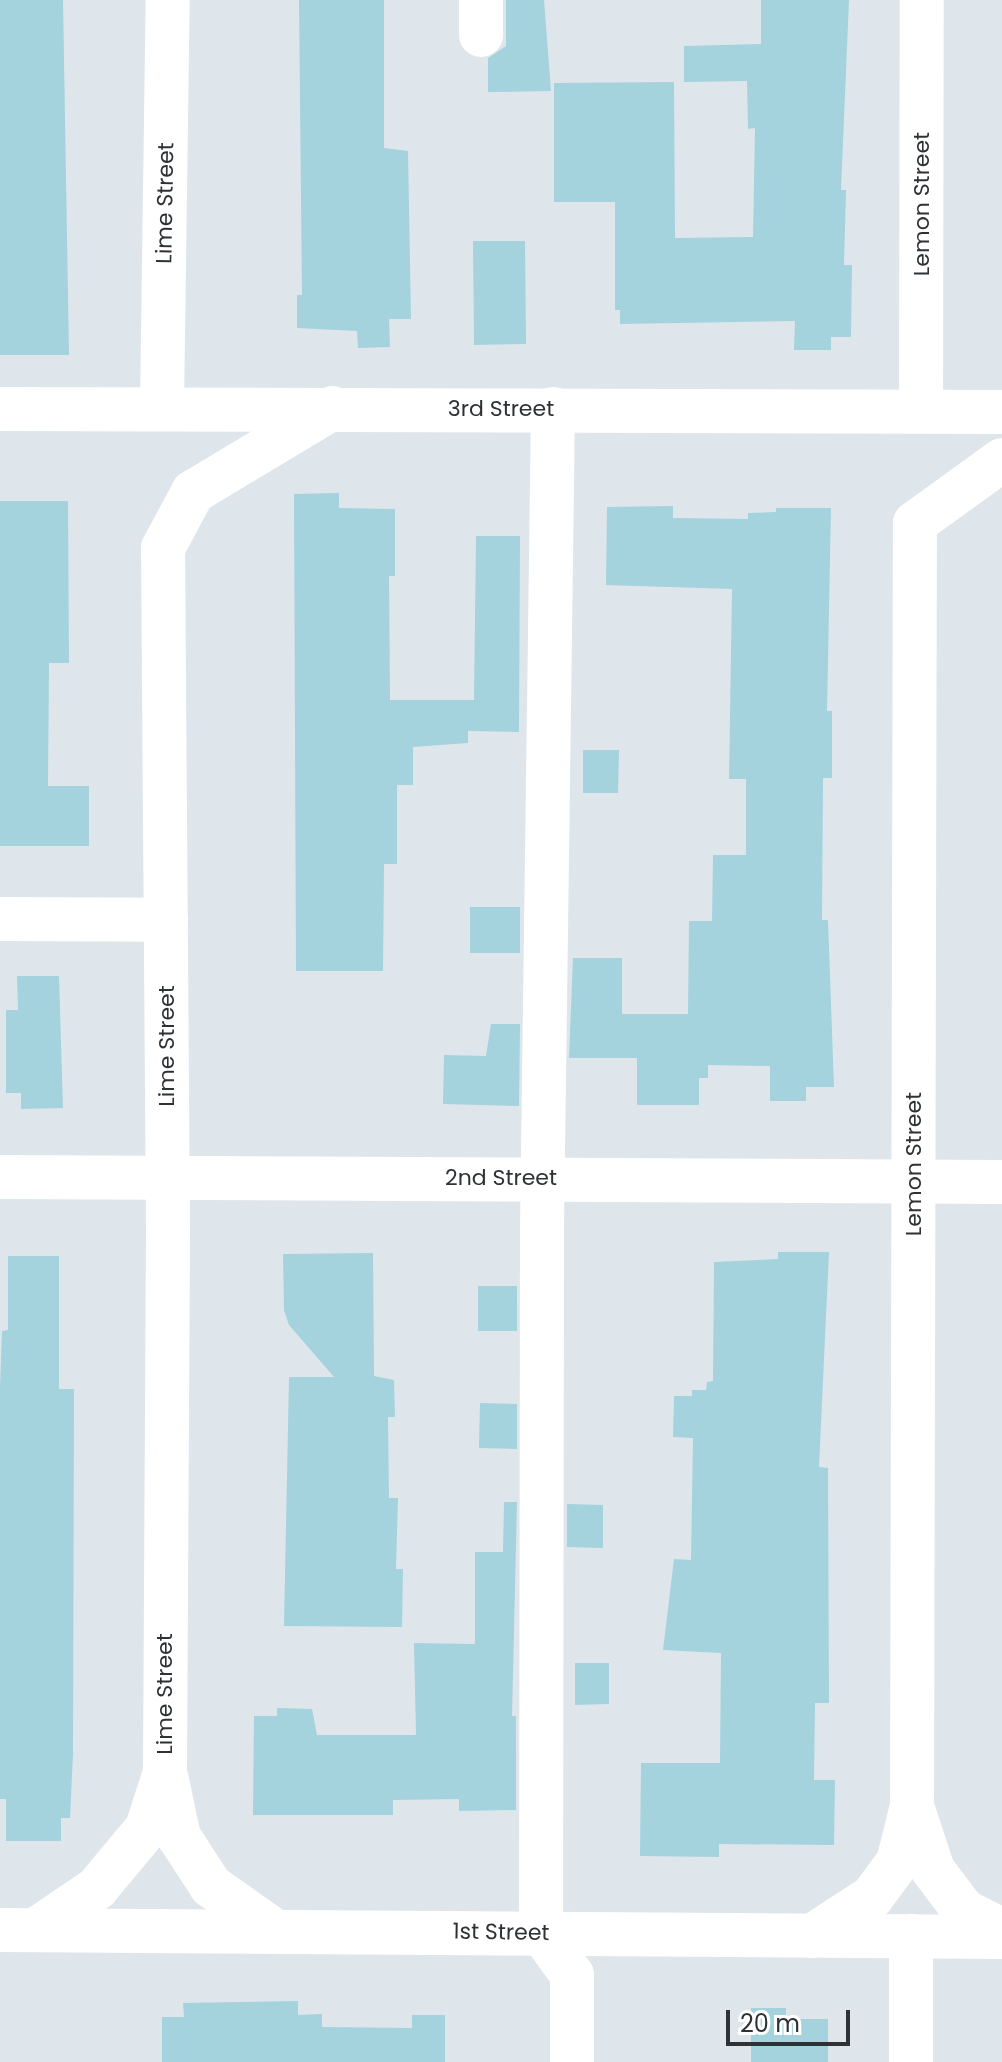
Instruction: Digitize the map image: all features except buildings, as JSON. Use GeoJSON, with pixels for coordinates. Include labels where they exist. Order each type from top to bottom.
{"type":"FeatureCollection","features":[{"type":"Feature","properties":{"kind":"street","name":"Lime Street"},"geometry":{"type":"LineString","coordinates":[[162,407],[168,0]]}},
{"type":"Feature","properties":{"kind":"street","name":"Lemon Street"},"geometry":{"type":"LineString","coordinates":[[921,409],[922,0]]}},
{"type":"Feature","properties":{"kind":"street","name":"Lime Street"},"geometry":{"type":"LineString","coordinates":[[165,1771],[168,1176],[163,548],[193,492],[333,408]]}},
{"type":"Feature","properties":{"kind":"street","name":"3rd Street"},"geometry":{"type":"LineString","coordinates":[[0,409],[921,409],[1002,412]]}},
{"type":"Feature","properties":{"kind":"street"},"geometry":{"type":"LineString","coordinates":[[553,409],[543,1179],[541,1932],[572,1975],[572,2062]]}},
{"type":"Feature","properties":{"kind":"street","name":"Lemon Street"},"geometry":{"type":"LineString","coordinates":[[912,1806],[915,523],[1002,460]]}},
{"type":"Feature","properties":{"kind":"street"},"geometry":{"type":"LineString","coordinates":[[0,919],[166,920]]}},
{"type":"Feature","properties":{"kind":"street","name":"2nd Street"},"geometry":{"type":"LineString","coordinates":[[0,1177],[1002,1182]]}},
{"type":"Feature","properties":{"kind":"street"},"geometry":{"type":"LineString","coordinates":[[165,1771],[179,1837],[211,1886],[272,1929]]}},
{"type":"Feature","properties":{"kind":"street"},"geometry":{"type":"LineString","coordinates":[[18,1929],[97,1888],[147,1828],[165,1771]]}},
{"type":"Feature","properties":{"kind":"street"},"geometry":{"type":"LineString","coordinates":[[912,1806],[933,1870],[964,1911],[1002,1930]]}},
{"type":"Feature","properties":{"kind":"street"},"geometry":{"type":"LineString","coordinates":[[812,1936],[872,1897],[898,1862],[912,1806]]}},
{"type":"Feature","properties":{"kind":"street","name":"1st Street"},"geometry":{"type":"LineString","coordinates":[[18,1929],[1002,1937]]}},
{"type":"Feature","properties":{"kind":"street"},"geometry":{"type":"LineString","coordinates":[[911,1936],[911,2062]]}}]}
